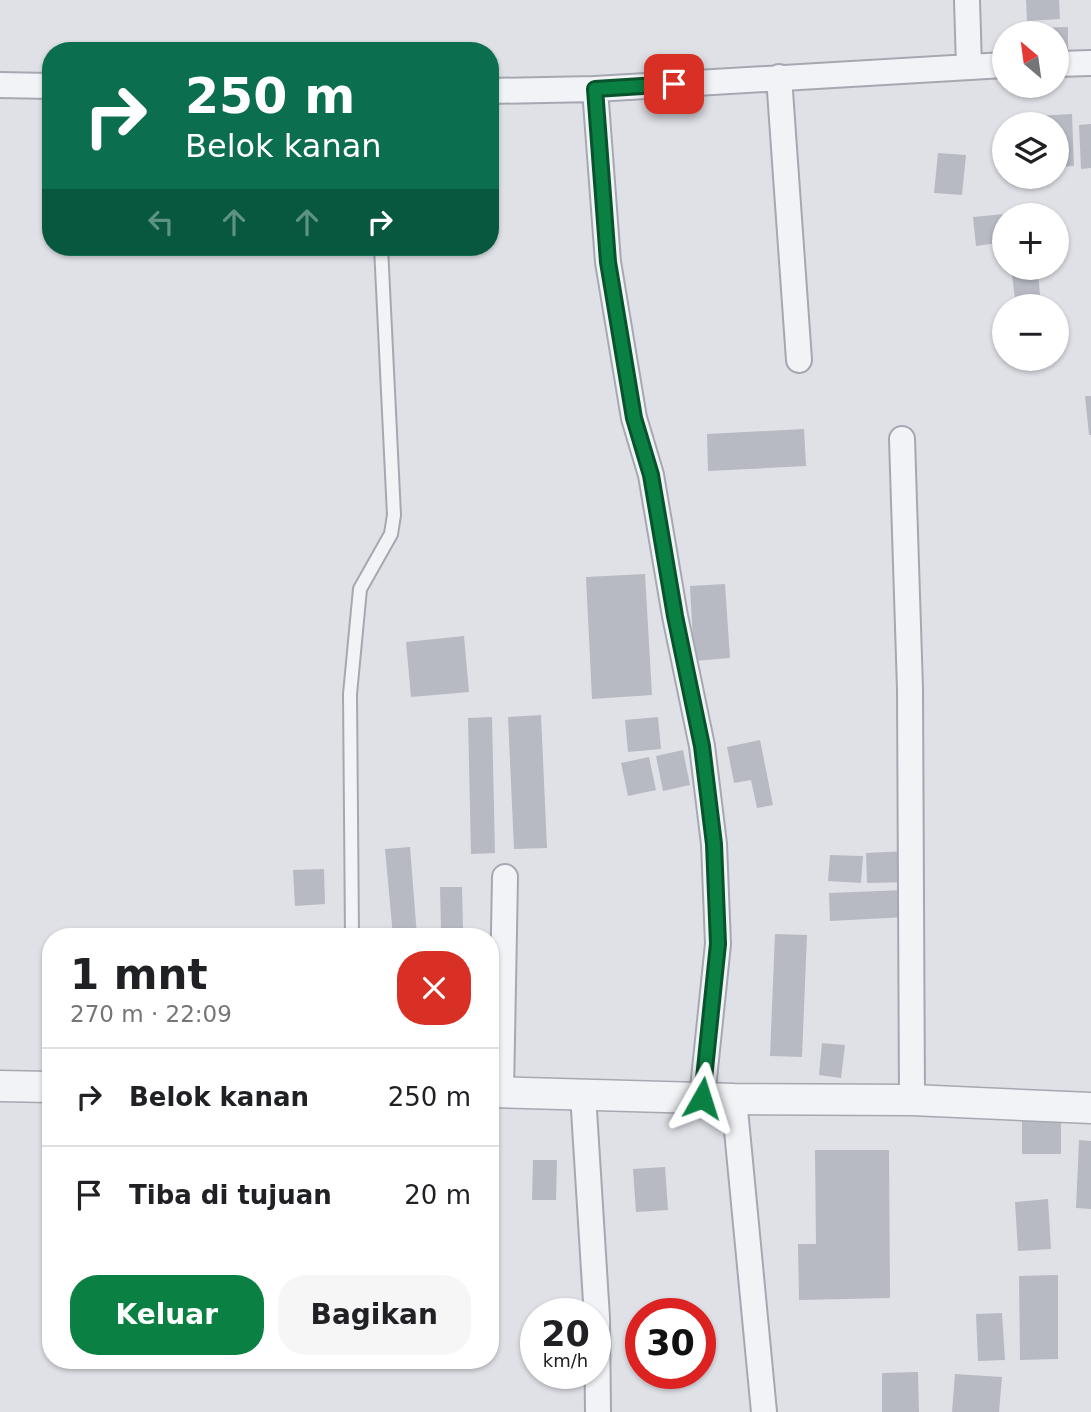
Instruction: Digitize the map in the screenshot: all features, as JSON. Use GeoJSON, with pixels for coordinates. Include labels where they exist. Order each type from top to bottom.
{"type":"FeatureCollection","features":[{"type":"Feature","properties":{"kind":"street"},"geometry":{"type":"LineString","coordinates":[[967,0],[969,67]]}},
{"type":"Feature","properties":{"kind":"street"},"geometry":{"type":"LineString","coordinates":[[1069,64],[1091,64]]}},
{"type":"Feature","properties":{"kind":"street"},"geometry":{"type":"LineString","coordinates":[[499,91],[595,89],[992,66]]}},
{"type":"Feature","properties":{"kind":"street"},"geometry":{"type":"LineString","coordinates":[[779,77],[799,360]]}},
{"type":"Feature","properties":{"kind":"street"},"geometry":{"type":"LineString","coordinates":[[0,85],[42,86]]}},
{"type":"Feature","properties":{"kind":"street"},"geometry":{"type":"LineString","coordinates":[[595,89],[608,262],[634,418],[651,475],[675,616],[702,746],[714,844],[718,944],[702,1098]]}},
{"type":"Feature","properties":{"kind":"street"},"geometry":{"type":"LineString","coordinates":[[902,439],[910,689],[912,1100]]}},
{"type":"Feature","properties":{"kind":"street"},"geometry":{"type":"LineString","coordinates":[[499,1020],[505,877]]}},
{"type":"Feature","properties":{"kind":"street"},"geometry":{"type":"LineString","coordinates":[[0,1086],[42,1087]]}},
{"type":"Feature","properties":{"kind":"street"},"geometry":{"type":"LineString","coordinates":[[499,1092],[734,1099],[912,1100],[1091,1108]]}},
{"type":"Feature","properties":{"kind":"street"},"geometry":{"type":"LineString","coordinates":[[583,1094],[597,1318],[598,1412]]}},
{"type":"Feature","properties":{"kind":"street"},"geometry":{"type":"LineString","coordinates":[[734,1099],[764,1412]]}},
{"type":"Feature","properties":{"kind":"lane"},"geometry":{"type":"LineString","coordinates":[[352,928],[350,694],[360,589],[391,534],[394,515],[381,256]]}},
{"type":"Feature","properties":{"kind":"building"},"geometry":{"type":"Polygon","coordinates":[[[1026,0],[1059,0],[1060,19],[1027,21],[1026,0]]]}},
{"type":"Feature","properties":{"kind":"building"},"geometry":{"type":"Polygon","coordinates":[[[1069,114],[1072,114],[1074,166],[1069,166],[1069,114]]]}},
{"type":"Feature","properties":{"kind":"building"},"geometry":{"type":"Polygon","coordinates":[[[1091,124],[1091,168],[1081,169],[1079,125],[1091,124]]]}},
{"type":"Feature","properties":{"kind":"building"},"geometry":{"type":"Polygon","coordinates":[[[938,153],[966,155],[962,195],[934,193],[938,153]]]}},
{"type":"Feature","properties":{"kind":"building"},"geometry":{"type":"Polygon","coordinates":[[[992,215],[992,244],[976,246],[973,217],[992,215]]]}},
{"type":"Feature","properties":{"kind":"building"},"geometry":{"type":"Polygon","coordinates":[[[1013,280],[1039,280],[1040,294],[1014,294],[1013,280]]]}},
{"type":"Feature","properties":{"kind":"building"},"geometry":{"type":"Polygon","coordinates":[[[1085,396],[1091,396],[1091,435],[1089,435],[1085,396]]]}},
{"type":"Feature","properties":{"kind":"building"},"geometry":{"type":"Polygon","coordinates":[[[804,429],[806,466],[708,471],[707,434],[804,429]]]}},
{"type":"Feature","properties":{"kind":"building"},"geometry":{"type":"Polygon","coordinates":[[[645,574],[652,695],[592,699],[586,577],[645,574]]]}},
{"type":"Feature","properties":{"kind":"building"},"geometry":{"type":"Polygon","coordinates":[[[725,584],[730,658],[694,661],[690,586],[725,584]]]}},
{"type":"Feature","properties":{"kind":"building"},"geometry":{"type":"Polygon","coordinates":[[[464,636],[469,692],[411,697],[406,642],[464,636]]]}},
{"type":"Feature","properties":{"kind":"building"},"geometry":{"type":"Polygon","coordinates":[[[541,715],[547,848],[514,849],[508,717],[541,715]]]}},
{"type":"Feature","properties":{"kind":"building"},"geometry":{"type":"Polygon","coordinates":[[[492,717],[495,853],[471,854],[468,718],[492,717]]]}},
{"type":"Feature","properties":{"kind":"building"},"geometry":{"type":"Polygon","coordinates":[[[658,717],[661,749],[628,752],[625,720],[658,717]]]}},
{"type":"Feature","properties":{"kind":"building"},"geometry":{"type":"Polygon","coordinates":[[[760,740],[773,805],[757,808],[751,780],[734,783],[727,747],[760,740]]]}},
{"type":"Feature","properties":{"kind":"building"},"geometry":{"type":"Polygon","coordinates":[[[683,750],[690,785],[663,791],[656,756],[683,750]]]}},
{"type":"Feature","properties":{"kind":"building"},"geometry":{"type":"Polygon","coordinates":[[[649,757],[656,790],[628,796],[621,763],[649,757]]]}},
{"type":"Feature","properties":{"kind":"building"},"geometry":{"type":"Polygon","coordinates":[[[410,847],[416,928],[392,928],[385,849],[410,847]]]}},
{"type":"Feature","properties":{"kind":"building"},"geometry":{"type":"Polygon","coordinates":[[[907,851],[908,882],[867,883],[866,853],[907,851]]]}},
{"type":"Feature","properties":{"kind":"building"},"geometry":{"type":"Polygon","coordinates":[[[830,855],[863,856],[861,883],[828,881],[830,855]]]}},
{"type":"Feature","properties":{"kind":"building"},"geometry":{"type":"Polygon","coordinates":[[[324,869],[325,904],[295,906],[293,870],[324,869]]]}},
{"type":"Feature","properties":{"kind":"building"},"geometry":{"type":"Polygon","coordinates":[[[440,887],[462,887],[463,928],[441,928],[440,887]]]}},
{"type":"Feature","properties":{"kind":"building"},"geometry":{"type":"Polygon","coordinates":[[[905,890],[906,917],[830,921],[829,893],[905,890]]]}},
{"type":"Feature","properties":{"kind":"building"},"geometry":{"type":"Polygon","coordinates":[[[775,934],[807,935],[802,1057],[770,1056],[775,934]]]}},
{"type":"Feature","properties":{"kind":"building"},"geometry":{"type":"Polygon","coordinates":[[[822,1043],[845,1045],[841,1078],[819,1075],[822,1043]]]}},
{"type":"Feature","properties":{"kind":"building"},"geometry":{"type":"Polygon","coordinates":[[[1022,1118],[1061,1118],[1061,1154],[1022,1154],[1022,1118]]]}},
{"type":"Feature","properties":{"kind":"building"},"geometry":{"type":"Polygon","coordinates":[[[1079,1140],[1091,1141],[1091,1209],[1076,1208],[1079,1140]]]}},
{"type":"Feature","properties":{"kind":"building"},"geometry":{"type":"Polygon","coordinates":[[[815,1150],[889,1150],[890,1298],[799,1300],[798,1244],[816,1244],[815,1150]]]}},
{"type":"Feature","properties":{"kind":"building"},"geometry":{"type":"Polygon","coordinates":[[[533,1160],[557,1160],[556,1200],[532,1200],[533,1160]]]}},
{"type":"Feature","properties":{"kind":"building"},"geometry":{"type":"Polygon","coordinates":[[[665,1167],[668,1210],[636,1212],[633,1169],[665,1167]]]}},
{"type":"Feature","properties":{"kind":"building"},"geometry":{"type":"Polygon","coordinates":[[[1048,1199],[1051,1249],[1018,1251],[1015,1202],[1048,1199]]]}},
{"type":"Feature","properties":{"kind":"building"},"geometry":{"type":"Polygon","coordinates":[[[1058,1275],[1058,1359],[1020,1360],[1019,1276],[1058,1275]]]}},
{"type":"Feature","properties":{"kind":"building"},"geometry":{"type":"Polygon","coordinates":[[[1002,1313],[1005,1360],[978,1361],[976,1314],[1002,1313]]]}},
{"type":"Feature","properties":{"kind":"building"},"geometry":{"type":"Polygon","coordinates":[[[918,1372],[919,1412],[882,1412],[882,1373],[918,1372]]]}},
{"type":"Feature","properties":{"kind":"building"},"geometry":{"type":"Polygon","coordinates":[[[955,1374],[1002,1377],[999,1412],[952,1412],[955,1374]]]}},
{"type":"Feature","properties":{"kind":"route"},"geometry":{"type":"LineString","coordinates":[[674,84],[595,89],[608,262],[634,418],[651,475],[664,538],[675,616],[702,746],[714,844],[718,944],[702,1098]]}}]}
